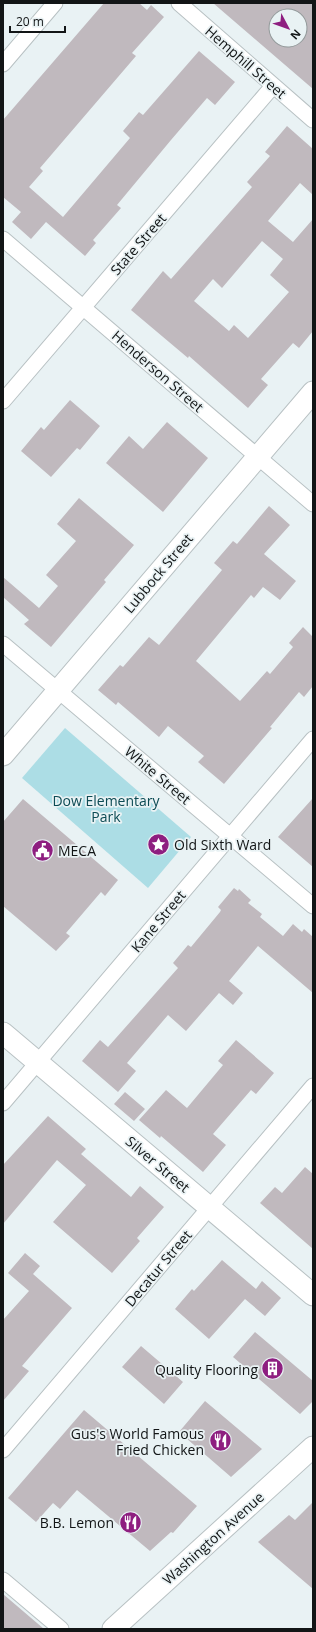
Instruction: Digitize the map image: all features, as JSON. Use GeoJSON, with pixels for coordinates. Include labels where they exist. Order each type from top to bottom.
{"type":"FeatureCollection","features":[{"type":"Feature","properties":{"kind":"street"},"geometry":{"type":"LineString","coordinates":[[3,64],[56,3]]}},
{"type":"Feature","properties":{"kind":"street","name":"Hemphill Street"},"geometry":{"type":"LineString","coordinates":[[179,3],[313,120]]}},
{"type":"Feature","properties":{"kind":"street","name":"State Street"},"geometry":{"type":"LineString","coordinates":[[3,401],[273,86]]}},
{"type":"Feature","properties":{"kind":"street","name":"Henderson Street"},"geometry":{"type":"LineString","coordinates":[[3,239],[313,504]]}},
{"type":"Feature","properties":{"kind":"street","name":"Lubbock Street"},"geometry":{"type":"LineString","coordinates":[[3,755],[313,392]]}},
{"type":"Feature","properties":{"kind":"street","name":"White Street"},"geometry":{"type":"LineString","coordinates":[[3,644],[313,906]]}},
{"type":"Feature","properties":{"kind":"street","name":"Kane Street"},"geometry":{"type":"LineString","coordinates":[[3,1104],[313,739]]}},
{"type":"Feature","properties":{"kind":"street","name":"Silver Street"},"geometry":{"type":"LineString","coordinates":[[3,1033],[313,1295]]}},
{"type":"Feature","properties":{"kind":"street","name":"Decatur Street"},"geometry":{"type":"LineString","coordinates":[[3,1450],[313,1086]]}},
{"type":"Feature","properties":{"kind":"street","name":"Washington Avenue"},"geometry":{"type":"LineString","coordinates":[[113,1629],[313,1447]]}},
{"type":"Feature","properties":{"kind":"street"},"geometry":{"type":"LineString","coordinates":[[3,1580],[61,1629]]}},
{"type":"Feature","properties":{"kind":"green space","name":"Dow Elementary Park"},"geometry":{"type":"Polygon","coordinates":[[[65,728],[191,837],[148,888],[22,778],[65,728]]]}},
{"type":"Feature","properties":{"kind":"building"},"geometry":{"type":"Polygon","coordinates":[[[104,3],[139,3],[147,10],[151,5],[164,17],[132,53],[136,56],[40,168],[43,171],[29,187],[63,217],[130,138],[123,131],[139,112],[143,115],[199,51],[235,82],[215,105],[207,98],[117,205],[121,208],[93,240],[96,243],[85,256],[46,222],[31,239],[12,222],[21,212],[3,197],[3,120],[104,3]]]}},
{"type":"Feature","properties":{"kind":"building"},"geometry":{"type":"Polygon","coordinates":[[[213,3],[313,3],[313,89],[213,3]]]}},
{"type":"Feature","properties":{"kind":"building"},"geometry":{"type":"Polygon","coordinates":[[[287,126],[313,149],[313,195],[300,183],[268,221],[293,242],[313,219],[313,331],[299,348],[293,343],[261,379],[268,385],[248,408],[189,356],[188,358],[131,310],[163,271],[171,279],[252,187],[247,182],[270,156],[265,152],[287,126]],[[262,241],[222,288],[213,279],[194,301],[229,331],[234,325],[248,338],[289,292],[270,275],[283,259],[262,241]]]}},
{"type":"Feature","properties":{"kind":"building"},"geometry":{"type":"Polygon","coordinates":[[[70,400],[100,426],[80,450],[77,448],[51,477],[21,451],[41,427],[44,430],[70,400]]]}},
{"type":"Feature","properties":{"kind":"building"},"geometry":{"type":"Polygon","coordinates":[[[167,422],[208,458],[163,512],[106,463],[129,436],[143,449],[167,422]]]}},
{"type":"Feature","properties":{"kind":"building"},"geometry":{"type":"Polygon","coordinates":[[[79,498],[134,545],[104,580],[106,582],[51,647],[24,624],[29,620],[3,597],[3,577],[39,608],[58,586],[46,575],[76,541],[57,524],[79,498]]]}},
{"type":"Feature","properties":{"kind":"building"},"geometry":{"type":"Polygon","coordinates":[[[269,506],[290,525],[264,554],[296,581],[280,600],[263,587],[254,598],[251,595],[196,661],[240,701],[267,671],[270,674],[293,647],[289,643],[303,627],[313,637],[313,686],[304,697],[299,692],[270,727],[272,728],[224,784],[198,762],[204,756],[168,726],[159,737],[118,702],[116,705],[98,690],[120,665],[123,667],[149,637],[159,645],[222,570],[214,563],[233,541],[237,544],[269,506]]]}},
{"type":"Feature","properties":{"kind":"building"},"geometry":{"type":"Polygon","coordinates":[[[313,798],[313,867],[278,837],[313,798]]]}},
{"type":"Feature","properties":{"kind":"building","name":"MECA"},"geometry":{"type":"Polygon","coordinates":[[[23,799],[118,880],[105,896],[101,892],[66,933],[70,936],[56,951],[3,906],[3,822],[23,799]]]}},
{"type":"Feature","properties":{"kind":"building"},"geometry":{"type":"Polygon","coordinates":[[[234,888],[238,891],[239,889],[251,900],[248,903],[262,914],[260,917],[283,936],[293,924],[302,932],[304,929],[313,937],[313,993],[258,946],[229,981],[243,993],[233,1005],[219,993],[186,1031],[168,1015],[127,1063],[136,1071],[118,1092],[82,1061],[100,1040],[108,1047],[178,968],[173,963],[188,945],[191,947],[220,912],[221,910],[218,907],[234,888]]]}},
{"type":"Feature","properties":{"kind":"building"},"geometry":{"type":"Polygon","coordinates":[[[236,1040],[274,1073],[256,1094],[251,1090],[213,1134],[226,1145],[203,1172],[161,1136],[160,1138],[139,1120],[166,1090],[187,1108],[223,1065],[218,1061],[236,1040]]]}},
{"type":"Feature","properties":{"kind":"building"},"geometry":{"type":"Polygon","coordinates":[[[125,1092],[145,1109],[134,1121],[114,1104],[125,1092]]]}},
{"type":"Feature","properties":{"kind":"building"},"geometry":{"type":"Polygon","coordinates":[[[48,1116],[86,1149],[81,1154],[131,1197],[140,1186],[164,1207],[137,1238],[140,1241],[112,1273],[53,1222],[86,1185],[57,1160],[3,1224],[3,1165],[48,1116]]]}},
{"type":"Feature","properties":{"kind":"building"},"geometry":{"type":"Polygon","coordinates":[[[305,1167],[313,1174],[313,1249],[260,1203],[275,1187],[282,1193],[305,1167]]]}},
{"type":"Feature","properties":{"kind":"building"},"geometry":{"type":"Polygon","coordinates":[[[25,1253],[40,1266],[33,1274],[72,1308],[22,1366],[29,1371],[3,1401],[3,1320],[29,1291],[8,1273],[25,1253]]]}},
{"type":"Feature","properties":{"kind":"building"},"geometry":{"type":"Polygon","coordinates":[[[222,1260],[256,1289],[262,1281],[281,1298],[265,1316],[245,1299],[209,1339],[175,1309],[192,1289],[194,1291],[222,1260]]]}},
{"type":"Feature","properties":{"kind":"building","name":"Quality Flooring"},"geometry":{"type":"Polygon","coordinates":[[[255,1332],[313,1381],[313,1401],[300,1414],[233,1357],[255,1332]]]}},
{"type":"Feature","properties":{"kind":"building"},"geometry":{"type":"Polygon","coordinates":[[[141,1346],[183,1382],[164,1404],[122,1367],[141,1346]]]}},
{"type":"Feature","properties":{"kind":"building","name":"Gus's World Famous Fried Chicken"},"geometry":{"type":"Polygon","coordinates":[[[205,1401],[262,1449],[231,1477],[179,1432],[205,1401]]]}},
{"type":"Feature","properties":{"kind":"building"},"geometry":{"type":"Polygon","coordinates":[[[84,1410],[197,1506],[173,1533],[171,1532],[150,1551],[77,1490],[60,1509],[53,1503],[36,1522],[8,1498],[84,1410]]]}},
{"type":"Feature","properties":{"kind":"building"},"geometry":{"type":"Polygon","coordinates":[[[313,1502],[313,1589],[258,1542],[289,1515],[295,1520],[313,1502]]]}},
{"type":"Feature","properties":{"kind":"building"},"geometry":{"type":"Polygon","coordinates":[[[3,1594],[44,1629],[3,1629],[3,1594]]]}},
{"type":"Feature","properties":{"kind":"place","name":"Old Sixth Ward"},"geometry":{"type":"Point","coordinates":[158,844]}},
{"type":"Feature","properties":{"kind":"place","name":"MECA"},"geometry":{"type":"Point","coordinates":[43,850]}},
{"type":"Feature","properties":{"kind":"place","name":"Quality Flooring"},"geometry":{"type":"Point","coordinates":[273,1369]}},
{"type":"Feature","properties":{"kind":"place","name":"Gus's World Famous Fried Chicken"},"geometry":{"type":"Point","coordinates":[220,1441]}},
{"type":"Feature","properties":{"kind":"place","name":"B.B. Lemon"},"geometry":{"type":"Point","coordinates":[130,1522]}}]}
